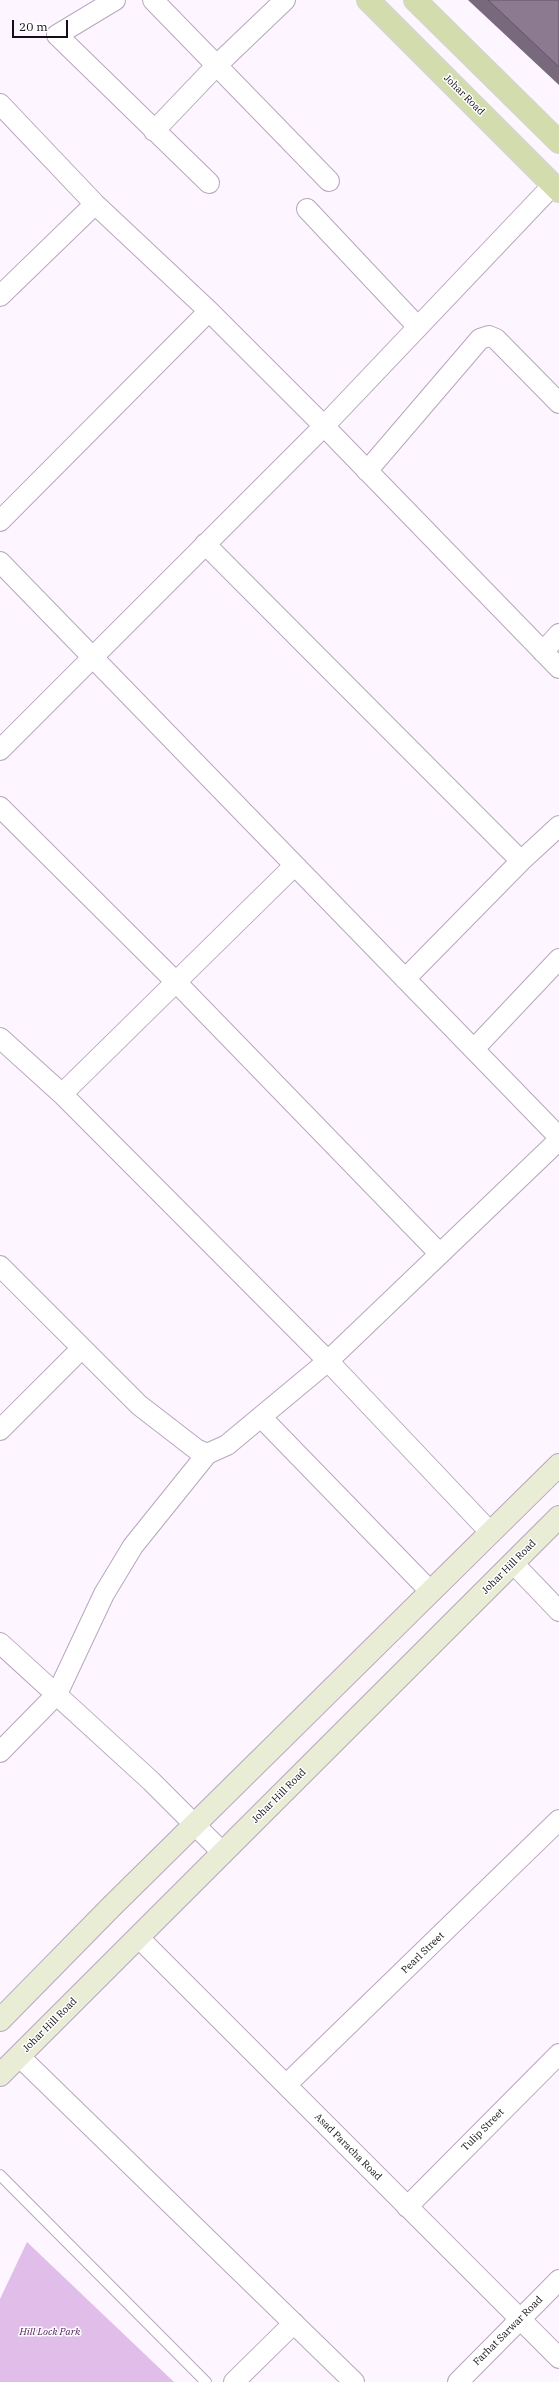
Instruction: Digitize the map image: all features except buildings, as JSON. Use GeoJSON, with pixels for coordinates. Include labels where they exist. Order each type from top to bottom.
{"type":"FeatureCollection","features":[{"type":"Feature","properties":{"kind":"main road","name":"Johar Road"},"geometry":{"type":"LineString","coordinates":[[368,0],[556,188]]}},
{"type":"Feature","properties":{"kind":"main road"},"geometry":{"type":"LineString","coordinates":[[415,0],[559,142]]}},
{"type":"Feature","properties":{"kind":"street"},"geometry":{"type":"LineString","coordinates":[[115,0],[57,35],[209,184]]}},
{"type":"Feature","properties":{"kind":"street"},"geometry":{"type":"LineString","coordinates":[[153,0],[329,181]]}},
{"type":"Feature","properties":{"kind":"street"},"geometry":{"type":"LineString","coordinates":[[154,131],[216,66],[285,0]]}},
{"type":"Feature","properties":{"kind":"street"},"geometry":{"type":"LineString","coordinates":[[0,104],[95,204],[209,311],[324,426],[559,668]]}},
{"type":"Feature","properties":{"kind":"street"},"geometry":{"type":"LineString","coordinates":[[0,750],[93,658],[204,544],[324,426],[418,327],[556,188]]}},
{"type":"Feature","properties":{"kind":"street"},"geometry":{"type":"LineString","coordinates":[[0,296],[95,204]]}},
{"type":"Feature","properties":{"kind":"street"},"geometry":{"type":"LineString","coordinates":[[307,209],[418,327]]}},
{"type":"Feature","properties":{"kind":"street"},"geometry":{"type":"LineString","coordinates":[[0,520],[209,311]]}},
{"type":"Feature","properties":{"kind":"street"},"geometry":{"type":"LineString","coordinates":[[367,471],[480,338],[489,336],[496,339],[559,404]]}},
{"type":"Feature","properties":{"kind":"street"},"geometry":{"type":"LineString","coordinates":[[204,544],[521,861]]}},
{"type":"Feature","properties":{"kind":"street"},"geometry":{"type":"LineString","coordinates":[[0,562],[559,1137]]}},
{"type":"Feature","properties":{"kind":"street"},"geometry":{"type":"LineString","coordinates":[[543,652],[559,634]]}},
{"type":"Feature","properties":{"kind":"street"},"geometry":{"type":"LineString","coordinates":[[0,807],[176,982],[440,1254]]}},
{"type":"Feature","properties":{"kind":"street"},"geometry":{"type":"LineString","coordinates":[[405,979],[521,861],[559,826]]}},
{"type":"Feature","properties":{"kind":"street"},"geometry":{"type":"LineString","coordinates":[[62,1094],[294,866]]}},
{"type":"Feature","properties":{"kind":"street"},"geometry":{"type":"LineString","coordinates":[[474,1049],[559,959]]}},
{"type":"Feature","properties":{"kind":"street"},"geometry":{"type":"LineString","coordinates":[[0,1038],[62,1094],[328,1361],[491,1533]]}},
{"type":"Feature","properties":{"kind":"street"},"geometry":{"type":"LineString","coordinates":[[0,1752],[57,1694],[104,1594],[133,1546],[207,1454],[227,1445],[328,1361],[559,1140]]}},
{"type":"Feature","properties":{"kind":"street"},"geometry":{"type":"LineString","coordinates":[[0,1266],[139,1404],[196,1449],[207,1454]]}},
{"type":"Feature","properties":{"kind":"street"},"geometry":{"type":"LineString","coordinates":[[0,1430],[82,1348]]}},
{"type":"Feature","properties":{"kind":"street"},"geometry":{"type":"LineString","coordinates":[[261,1417],[431,1592]]}},
{"type":"Feature","properties":{"kind":"street"},"geometry":{"type":"LineString","coordinates":[[0,2020],[194,1825],[559,1465]]}},
{"type":"Feature","properties":{"kind":"street","name":"Johar Hill Road"},"geometry":{"type":"LineString","coordinates":[[0,2075],[559,1517]]}},
{"type":"Feature","properties":{"kind":"street"},"geometry":{"type":"LineString","coordinates":[[513,1563],[559,1611]]}},
{"type":"Feature","properties":{"kind":"street"},"geometry":{"type":"LineString","coordinates":[[0,1643],[151,1780],[222,1852]]}},
{"type":"Feature","properties":{"kind":"street","name":"Pearl Street"},"geometry":{"type":"LineString","coordinates":[[286,2085],[559,1820]]}},
{"type":"Feature","properties":{"kind":"street","name":"Asad Paracha Road"},"geometry":{"type":"LineString","coordinates":[[138,1936],[559,2358]]}},
{"type":"Feature","properties":{"kind":"street","name":"Tulip Street"},"geometry":{"type":"LineString","coordinates":[[407,2207],[559,2054]]}},
{"type":"Feature","properties":{"kind":"street"},"geometry":{"type":"LineString","coordinates":[[19,2056],[354,2382]]}},
{"type":"Feature","properties":{"kind":"street","name":"Farhat Sarwar Road"},"geometry":{"type":"LineString","coordinates":[[458,2382],[559,2280]]}},
{"type":"Feature","properties":{"kind":"street"},"geometry":{"type":"LineString","coordinates":[[234,2382],[294,2323]]}},
{"type":"Feature","properties":{"kind":"lane"},"geometry":{"type":"LineString","coordinates":[[0,2175],[206,2382]]}},
{"type":"Feature","properties":{"kind":"green space","name":"Hill Lock Park"},"geometry":{"type":"Polygon","coordinates":[[[27,2242],[174,2382],[0,2382],[0,2299],[27,2242]]]}}]}
